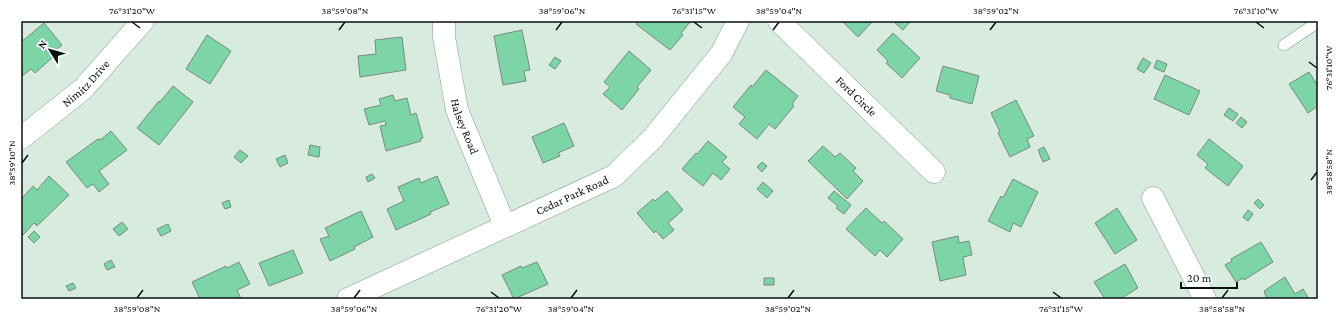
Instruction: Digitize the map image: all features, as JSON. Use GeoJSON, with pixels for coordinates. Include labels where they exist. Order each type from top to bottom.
{"type":"FeatureCollection","features":[{"type":"Feature","properties":{"kind":"street","name":"Nimitz Drive"},"geometry":{"type":"LineString","coordinates":[[21,138],[83,89],[143,21]]}},
{"type":"Feature","properties":{"kind":"street","name":"Halsey Road"},"geometry":{"type":"LineString","coordinates":[[444,21],[444,37],[457,110],[505,226]]}},
{"type":"Feature","properties":{"kind":"street","name":"Cedar Park Road"},"geometry":{"type":"LineString","coordinates":[[348,299],[614,176],[653,138],[721,54],[738,21]]}},
{"type":"Feature","properties":{"kind":"street","name":"Ford Circle"},"geometry":{"type":"LineString","coordinates":[[779,21],[934,172]]}},
{"type":"Feature","properties":{"kind":"street"},"geometry":{"type":"LineString","coordinates":[[1153,198],[1205,299]]}},
{"type":"Feature","properties":{"kind":"lane"},"geometry":{"type":"LineString","coordinates":[[1284,45],[1318,22]]}},
{"type":"Feature","properties":{"kind":"building"},"geometry":{"type":"Polygon","coordinates":[[[638,21],[691,21],[681,33],[683,35],[670,50],[636,24],[638,21]]]}},
{"type":"Feature","properties":{"kind":"building"},"geometry":{"type":"Polygon","coordinates":[[[842,21],[873,21],[858,37],[842,21]]]}},
{"type":"Feature","properties":{"kind":"building"},"geometry":{"type":"Polygon","coordinates":[[[894,22],[910,22],[903,30],[894,22]]]}},
{"type":"Feature","properties":{"kind":"building"},"geometry":{"type":"Polygon","coordinates":[[[44,23],[62,45],[51,54],[53,57],[35,73],[31,69],[21,77],[21,42],[44,23]]]}},
{"type":"Feature","properties":{"kind":"building"},"geometry":{"type":"Polygon","coordinates":[[[522,30],[530,70],[524,71],[526,81],[503,85],[494,36],[522,30]]]}},
{"type":"Feature","properties":{"kind":"building"},"geometry":{"type":"Polygon","coordinates":[[[893,33],[920,58],[902,78],[886,63],[888,61],[877,50],[893,33]]]}},
{"type":"Feature","properties":{"kind":"building"},"geometry":{"type":"Polygon","coordinates":[[[207,35],[231,51],[210,84],[186,69],[207,35]]]}},
{"type":"Feature","properties":{"kind":"building"},"geometry":{"type":"Polygon","coordinates":[[[402,37],[406,70],[360,77],[358,56],[376,54],[375,40],[402,37]]]}},
{"type":"Feature","properties":{"kind":"building"},"geometry":{"type":"Polygon","coordinates":[[[629,51],[651,70],[637,87],[639,89],[622,110],[603,94],[610,87],[604,82],[629,51]]]}},
{"type":"Feature","properties":{"kind":"building"},"geometry":{"type":"Polygon","coordinates":[[[555,57],[561,61],[555,69],[549,65],[555,57]]]}},
{"type":"Feature","properties":{"kind":"building"},"geometry":{"type":"Polygon","coordinates":[[[1143,58],[1151,63],[1144,73],[1137,69],[1143,58]]]}},
{"type":"Feature","properties":{"kind":"building"},"geometry":{"type":"Polygon","coordinates":[[[1157,60],[1167,64],[1164,72],[1154,68],[1157,60]]]}},
{"type":"Feature","properties":{"kind":"building"},"geometry":{"type":"Polygon","coordinates":[[[943,66],[979,76],[972,104],[950,98],[950,95],[936,91],[943,66]]]}},
{"type":"Feature","properties":{"kind":"building"},"geometry":{"type":"Polygon","coordinates":[[[766,70],[798,96],[792,104],[794,106],[775,129],[769,124],[757,139],[739,124],[745,117],[733,107],[751,85],[752,87],[766,70]]]}},
{"type":"Feature","properties":{"kind":"building"},"geometry":{"type":"Polygon","coordinates":[[[1309,72],[1318,86],[1318,106],[1308,113],[1289,84],[1309,72]]]}},
{"type":"Feature","properties":{"kind":"building"},"geometry":{"type":"Polygon","coordinates":[[[1165,75],[1200,91],[1189,115],[1154,99],[1165,75]]]}},
{"type":"Feature","properties":{"kind":"building"},"geometry":{"type":"Polygon","coordinates":[[[173,86],[193,102],[159,145],[137,128],[173,86]]]}},
{"type":"Feature","properties":{"kind":"building"},"geometry":{"type":"Polygon","coordinates":[[[393,95],[395,101],[407,98],[411,115],[416,113],[423,138],[420,139],[421,141],[386,151],[380,126],[386,125],[385,121],[369,125],[364,109],[381,105],[379,99],[393,95]]]}},
{"type":"Feature","properties":{"kind":"building"},"geometry":{"type":"Polygon","coordinates":[[[1016,100],[1034,136],[1027,139],[1030,147],[1010,157],[998,133],[1000,132],[991,113],[1016,100]]]}},
{"type":"Feature","properties":{"kind":"building"},"geometry":{"type":"Polygon","coordinates":[[[1229,108],[1238,114],[1233,121],[1224,115],[1229,108]]]}},
{"type":"Feature","properties":{"kind":"building"},"geometry":{"type":"Polygon","coordinates":[[[1241,117],[1247,122],[1242,128],[1236,123],[1241,117]]]}},
{"type":"Feature","properties":{"kind":"building"},"geometry":{"type":"Polygon","coordinates":[[[564,123],[574,146],[558,153],[560,156],[543,163],[532,137],[564,123]]]}},
{"type":"Feature","properties":{"kind":"building"},"geometry":{"type":"Polygon","coordinates":[[[111,131],[127,150],[99,171],[109,184],[99,192],[93,184],[87,188],[66,162],[111,131]]]}},
{"type":"Feature","properties":{"kind":"building"},"geometry":{"type":"Polygon","coordinates":[[[1209,139],[1243,166],[1228,186],[1205,168],[1208,164],[1197,155],[1209,139]]]}},
{"type":"Feature","properties":{"kind":"building"},"geometry":{"type":"Polygon","coordinates":[[[708,141],[727,157],[722,162],[730,169],[721,180],[713,173],[703,186],[682,169],[708,141]]]}},
{"type":"Feature","properties":{"kind":"building"},"geometry":{"type":"Polygon","coordinates":[[[310,145],[320,147],[319,157],[308,155],[310,145]]]}},
{"type":"Feature","properties":{"kind":"building"},"geometry":{"type":"Polygon","coordinates":[[[823,146],[835,157],[840,153],[856,168],[853,171],[863,181],[847,199],[808,161],[823,146]]]}},
{"type":"Feature","properties":{"kind":"building"},"geometry":{"type":"Polygon","coordinates":[[[1044,147],[1050,159],[1043,162],[1038,150],[1044,147]]]}},
{"type":"Feature","properties":{"kind":"building"},"geometry":{"type":"Polygon","coordinates":[[[240,150],[248,156],[241,163],[234,157],[240,150]]]}},
{"type":"Feature","properties":{"kind":"building"},"geometry":{"type":"Polygon","coordinates":[[[285,155],[288,163],[280,167],[276,159],[285,155]]]}},
{"type":"Feature","properties":{"kind":"building"},"geometry":{"type":"Polygon","coordinates":[[[762,162],[767,166],[762,172],[757,167],[762,162]]]}},
{"type":"Feature","properties":{"kind":"building"},"geometry":{"type":"Polygon","coordinates":[[[372,174],[375,178],[368,182],[366,177],[372,174]]]}},
{"type":"Feature","properties":{"kind":"building"},"geometry":{"type":"Polygon","coordinates":[[[49,176],[69,195],[37,226],[34,223],[23,235],[21,233],[21,199],[33,186],[37,190],[49,176]]]}},
{"type":"Feature","properties":{"kind":"building"},"geometry":{"type":"Polygon","coordinates":[[[437,176],[449,204],[396,230],[387,209],[404,201],[398,187],[419,178],[421,183],[437,176]]]}},
{"type":"Feature","properties":{"kind":"building"},"geometry":{"type":"Polygon","coordinates":[[[1013,179],[1038,192],[1021,227],[1013,223],[1010,232],[988,221],[1001,196],[1003,198],[1013,179]]]}},
{"type":"Feature","properties":{"kind":"building"},"geometry":{"type":"Polygon","coordinates":[[[763,182],[773,191],[767,198],[757,189],[763,182]]]}},
{"type":"Feature","properties":{"kind":"building"},"geometry":{"type":"Polygon","coordinates":[[[667,191],[683,210],[668,223],[674,230],[663,239],[656,231],[654,233],[637,213],[653,199],[655,201],[667,191]]]}},
{"type":"Feature","properties":{"kind":"building"},"geometry":{"type":"Polygon","coordinates":[[[834,191],[851,205],[844,214],[836,208],[838,206],[828,198],[834,191]]]}},
{"type":"Feature","properties":{"kind":"building"},"geometry":{"type":"Polygon","coordinates":[[[1258,199],[1264,205],[1260,209],[1254,203],[1258,199]]]}},
{"type":"Feature","properties":{"kind":"building"},"geometry":{"type":"Polygon","coordinates":[[[229,200],[231,207],[225,209],[222,203],[229,200]]]}},
{"type":"Feature","properties":{"kind":"building"},"geometry":{"type":"Polygon","coordinates":[[[866,208],[882,223],[884,221],[903,239],[887,257],[880,250],[875,256],[846,229],[866,208]]]}},
{"type":"Feature","properties":{"kind":"building"},"geometry":{"type":"Polygon","coordinates":[[[1117,208],[1137,240],[1115,254],[1095,223],[1117,208]]]}},
{"type":"Feature","properties":{"kind":"building"},"geometry":{"type":"Polygon","coordinates":[[[1248,210],[1253,214],[1248,221],[1243,217],[1248,210]]]}},
{"type":"Feature","properties":{"kind":"building"},"geometry":{"type":"Polygon","coordinates":[[[361,211],[373,237],[354,247],[355,249],[330,261],[320,239],[329,236],[325,228],[361,211]]]}},
{"type":"Feature","properties":{"kind":"building"},"geometry":{"type":"Polygon","coordinates":[[[122,222],[128,229],[119,236],[113,229],[122,222]]]}},
{"type":"Feature","properties":{"kind":"building"},"geometry":{"type":"Polygon","coordinates":[[[168,224],[171,231],[161,236],[157,229],[168,224]]]}},
{"type":"Feature","properties":{"kind":"building"},"geometry":{"type":"Polygon","coordinates":[[[34,231],[40,237],[34,243],[28,237],[34,231]]]}},
{"type":"Feature","properties":{"kind":"building"},"geometry":{"type":"Polygon","coordinates":[[[958,236],[959,243],[969,241],[972,255],[963,257],[966,275],[940,281],[932,242],[958,236]]]}},
{"type":"Feature","properties":{"kind":"building"},"geometry":{"type":"Polygon","coordinates":[[[1261,242],[1273,262],[1244,280],[1243,278],[1236,282],[1225,265],[1232,261],[1231,259],[1261,242]]]}},
{"type":"Feature","properties":{"kind":"building"},"geometry":{"type":"Polygon","coordinates":[[[293,250],[303,273],[269,286],[259,263],[293,250]]]}},
{"type":"Feature","properties":{"kind":"building"},"geometry":{"type":"Polygon","coordinates":[[[111,260],[115,267],[107,270],[104,264],[111,260]]]}},
{"type":"Feature","properties":{"kind":"building"},"geometry":{"type":"Polygon","coordinates":[[[239,262],[250,284],[237,290],[241,299],[200,299],[192,282],[226,266],[227,268],[239,262]]]}},
{"type":"Feature","properties":{"kind":"building"},"geometry":{"type":"Polygon","coordinates":[[[537,262],[548,284],[514,299],[502,275],[521,266],[522,268],[537,262]]]}},
{"type":"Feature","properties":{"kind":"building"},"geometry":{"type":"Polygon","coordinates":[[[1125,264],[1138,288],[1120,299],[1105,299],[1094,282],[1125,264]]]}},
{"type":"Feature","properties":{"kind":"building"},"geometry":{"type":"Polygon","coordinates":[[[1285,277],[1295,294],[1303,289],[1309,299],[1267,299],[1264,291],[1285,277]]]}},
{"type":"Feature","properties":{"kind":"building"},"geometry":{"type":"Polygon","coordinates":[[[764,278],[774,278],[774,285],[764,285],[764,278]]]}},
{"type":"Feature","properties":{"kind":"building"},"geometry":{"type":"Polygon","coordinates":[[[73,283],[76,288],[69,291],[66,286],[73,283]]]}}]}
